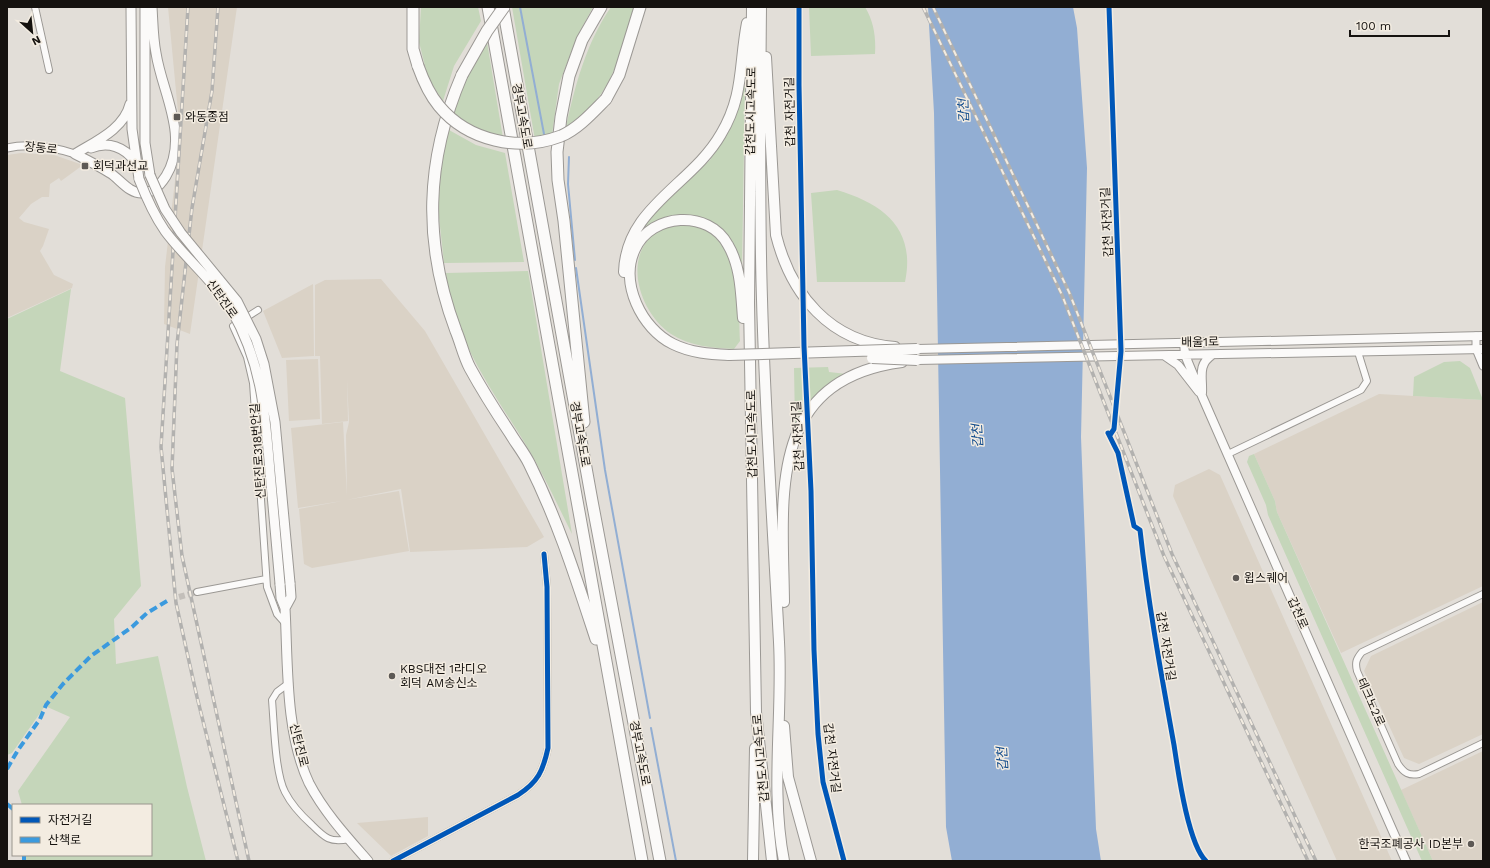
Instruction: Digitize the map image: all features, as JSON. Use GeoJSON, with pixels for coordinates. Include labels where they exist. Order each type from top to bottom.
{"type":"FeatureCollection","features":[{"type":"Feature","properties":{"kind":"highway"},"geometry":{"type":"LineString","coordinates":[[413,7],[413,49],[418,66],[431,94],[439,106],[453,120],[471,131],[491,139],[510,144],[533,143],[562,136],[583,122],[606,99],[619,75],[640,7]]}},
{"type":"Feature","properties":{"kind":"highway","name":"경부고속도로"},"geometry":{"type":"LineString","coordinates":[[488,7],[642,861]]}},
{"type":"Feature","properties":{"kind":"highway"},"geometry":{"type":"LineString","coordinates":[[504,7],[487,30],[462,75],[449,105],[442,130],[433,179],[432,221],[441,282],[448,309],[470,367],[529,462],[560,528],[609,678]]}},
{"type":"Feature","properties":{"kind":"highway","name":"경부고속도로"},"geometry":{"type":"LineString","coordinates":[[504,7],[592,500],[660,861]]}},
{"type":"Feature","properties":{"kind":"highway"},"geometry":{"type":"LineString","coordinates":[[592,500],[567,244],[558,180],[557,152],[561,117],[569,76],[582,40],[601,7]]}},
{"type":"Feature","properties":{"kind":"highway"},"geometry":{"type":"LineString","coordinates":[[752,7],[745,34],[739,89],[732,115],[713,147],[641,221],[628,245],[624,258],[625,284],[630,306],[635,316],[651,336],[673,351],[696,359],[917,349]]}},
{"type":"Feature","properties":{"kind":"highway","name":"갑천도시고속도로"},"geometry":{"type":"LineString","coordinates":[[752,7],[749,303],[756,712],[772,861]]}},
{"type":"Feature","properties":{"kind":"highway"},"geometry":{"type":"LineString","coordinates":[[762,7],[776,235],[782,257],[797,288],[811,306],[832,326],[860,339],[891,347],[917,349]]}},
{"type":"Feature","properties":{"kind":"highway","name":"갑천도시고속도로"},"geometry":{"type":"LineString","coordinates":[[762,7],[759,153],[762,301],[780,658],[780,695],[777,746],[778,793],[784,861]]}},
{"type":"Feature","properties":{"kind":"highway"},"geometry":{"type":"LineString","coordinates":[[752,428],[740,284],[735,258],[728,243],[719,232],[706,224],[690,220],[674,220],[650,230],[635,249],[630,272],[632,292],[646,322],[663,338],[683,348],[706,354],[730,357],[879,358],[917,360]]}},
{"type":"Feature","properties":{"kind":"highway"},"geometry":{"type":"LineString","coordinates":[[780,658],[784,615],[784,487],[790,451],[796,434],[808,412],[835,385],[850,376],[871,368],[917,360]]}},
{"type":"Feature","properties":{"kind":"highway"},"geometry":{"type":"LineString","coordinates":[[780,695],[788,778],[811,861]]}},
{"type":"Feature","properties":{"kind":"highway"},"geometry":{"type":"LineString","coordinates":[[753,861],[756,712]]}},
{"type":"Feature","properties":{"kind":"main road","name":"신탄진로"},"geometry":{"type":"LineString","coordinates":[[131,7],[131,97],[135,162],[139,179],[146,197],[165,231],[216,289],[230,308],[248,344],[260,381],[266,422],[281,598],[285,608],[293,728],[300,757],[309,782],[326,810],[368,861]]}},
{"type":"Feature","properties":{"kind":"main road","name":"신탄진로"},"geometry":{"type":"LineString","coordinates":[[145,7],[145,143],[150,176],[165,209],[181,233],[237,301],[256,338],[264,364],[275,422],[290,583],[291,597],[285,608]]}},
{"type":"Feature","properties":{"kind":"main road"},"geometry":{"type":"LineString","coordinates":[[75,154],[111,173],[128,188],[143,193],[155,189],[163,182],[171,169],[175,157],[174,122],[156,53],[152,7]]}},
{"type":"Feature","properties":{"kind":"main road"},"geometry":{"type":"LineString","coordinates":[[75,154],[115,128],[126,113],[131,97]]}},
{"type":"Feature","properties":{"kind":"main road"},"geometry":{"type":"LineString","coordinates":[[75,154],[100,144],[108,144],[126,151],[135,162]]}},
{"type":"Feature","properties":{"kind":"main road","name":"배울1로"},"geometry":{"type":"LineString","coordinates":[[917,349],[1479,336]]}},
{"type":"Feature","properties":{"kind":"main road","name":"갑천로"},"geometry":{"type":"LineString","coordinates":[[1184,342],[1185,356],[1202,396],[1406,861]]}},
{"type":"Feature","properties":{"kind":"main road","name":"배울1로"},"geometry":{"type":"LineString","coordinates":[[917,360],[1185,356],[1479,349]]}},
{"type":"Feature","properties":{"kind":"main road"},"geometry":{"type":"LineString","coordinates":[[1202,396],[1201,368],[1204,360],[1212,355]]}},
{"type":"Feature","properties":{"kind":"main road"},"geometry":{"type":"LineString","coordinates":[[1166,356],[1178,365],[1192,386],[1202,396]]}},
{"type":"Feature","properties":{"kind":"street"},"geometry":{"type":"LineString","coordinates":[[35,7],[49,70]]}},
{"type":"Feature","properties":{"kind":"street","name":"장동로"},"geometry":{"type":"LineString","coordinates":[[7,148],[30,145],[46,146],[75,154]]}},
{"type":"Feature","properties":{"kind":"street","name":"신탄진로318번안길"},"geometry":{"type":"LineString","coordinates":[[258,310],[233,326],[247,357],[253,383],[267,587],[277,614],[286,624]]}},
{"type":"Feature","properties":{"kind":"street"},"geometry":{"type":"LineString","coordinates":[[1479,336],[1479,349],[1483,366]]}},
{"type":"Feature","properties":{"kind":"street"},"geometry":{"type":"LineString","coordinates":[[1228,454],[1361,390],[1367,381],[1358,352]]}},
{"type":"Feature","properties":{"kind":"street"},"geometry":{"type":"LineString","coordinates":[[393,861],[518,795],[531,786],[544,768],[548,748],[547,587],[544,554]]}},
{"type":"Feature","properties":{"kind":"street"},"geometry":{"type":"LineString","coordinates":[[197,592],[266,579]]}},
{"type":"Feature","properties":{"kind":"street","name":"테크노2로"},"geometry":{"type":"LineString","coordinates":[[1483,594],[1362,652],[1357,657],[1356,664],[1357,671],[1398,764],[1406,773],[1411,775],[1419,774],[1483,743]]}},
{"type":"Feature","properties":{"kind":"street"},"geometry":{"type":"LineString","coordinates":[[289,683],[277,692],[272,700],[279,777],[284,791],[298,810],[325,838],[338,842],[349,839]]}},
{"type":"Feature","properties":{"kind":"shaded area"},"geometry":{"type":"Polygon","coordinates":[[[168,7],[237,7],[190,334],[164,324],[165,267],[177,163],[178,112],[168,7]]]}},
{"type":"Feature","properties":{"kind":"shaded area"},"geometry":{"type":"Polygon","coordinates":[[[21,153],[54,155],[83,165],[61,181],[59,178],[50,184],[49,197],[42,197],[31,204],[19,218],[24,222],[49,229],[40,251],[54,275],[73,284],[72,288],[7,318],[7,155],[21,153]]]}},
{"type":"Feature","properties":{"kind":"shaded area"},"geometry":{"type":"Polygon","coordinates":[[[381,279],[425,331],[544,537],[527,547],[410,552],[401,489],[346,500],[399,491],[409,551],[312,568],[304,564],[299,509],[342,501],[298,508],[291,428],[343,422],[347,496],[346,435],[349,422],[347,379],[348,421],[322,424],[320,356],[315,356],[315,285],[325,280],[381,279]]]}},
{"type":"Feature","properties":{"kind":"shaded area"},"geometry":{"type":"Polygon","coordinates":[[[313,284],[314,356],[282,358],[263,311],[313,284]]]}},
{"type":"Feature","properties":{"kind":"shaded area"},"geometry":{"type":"Polygon","coordinates":[[[318,359],[320,419],[289,421],[286,360],[318,359]]]}},
{"type":"Feature","properties":{"kind":"shaded area"},"geometry":{"type":"Polygon","coordinates":[[[1379,394],[1483,400],[1483,586],[1341,653],[1277,512],[1275,501],[1254,454],[1379,394]]]}},
{"type":"Feature","properties":{"kind":"shaded area"},"geometry":{"type":"Polygon","coordinates":[[[1209,469],[1220,475],[1392,861],[1337,861],[1173,496],[1175,485],[1209,469]]]}},
{"type":"Feature","properties":{"kind":"shaded area"},"geometry":{"type":"Polygon","coordinates":[[[1483,602],[1483,734],[1419,764],[1404,758],[1364,671],[1371,656],[1483,602]]]}},
{"type":"Feature","properties":{"kind":"shaded area"},"geometry":{"type":"Polygon","coordinates":[[[1483,751],[1483,861],[1433,861],[1401,790],[1483,751]]]}},
{"type":"Feature","properties":{"kind":"shaded area"},"geometry":{"type":"Polygon","coordinates":[[[428,817],[428,836],[391,856],[357,823],[428,817]]]}},
{"type":"Feature","properties":{"kind":"green space"},"geometry":{"type":"Polygon","coordinates":[[[421,7],[478,7],[481,21],[454,66],[443,101],[428,78],[419,42],[421,7]]]}},
{"type":"Feature","properties":{"kind":"green space"},"geometry":{"type":"Polygon","coordinates":[[[512,7],[593,7],[577,37],[559,84],[552,135],[535,140],[512,7]]]}},
{"type":"Feature","properties":{"kind":"green space"},"geometry":{"type":"Polygon","coordinates":[[[611,7],[635,7],[618,60],[613,73],[599,98],[587,111],[566,127],[582,65],[602,21],[611,7]]]}},
{"type":"Feature","properties":{"kind":"green space"},"geometry":{"type":"Polygon","coordinates":[[[809,7],[865,7],[874,30],[875,54],[811,56],[809,7]]]}},
{"type":"Feature","properties":{"kind":"green space"},"geometry":{"type":"Polygon","coordinates":[[[487,42],[503,138],[472,128],[453,114],[467,77],[487,42]]]}},
{"type":"Feature","properties":{"kind":"green space"},"geometry":{"type":"Polygon","coordinates":[[[745,85],[742,269],[720,232],[674,219],[633,243],[645,223],[671,195],[710,160],[735,119],[745,85]]]}},
{"type":"Feature","properties":{"kind":"green space"},"geometry":{"type":"Polygon","coordinates":[[[449,130],[476,145],[505,153],[524,262],[444,263],[438,208],[442,160],[449,130]]]}},
{"type":"Feature","properties":{"kind":"green space"},"geometry":{"type":"Polygon","coordinates":[[[837,190],[869,203],[882,211],[893,221],[901,233],[906,247],[907,263],[905,282],[817,282],[811,193],[837,190]]]}},
{"type":"Feature","properties":{"kind":"green space"},"geometry":{"type":"Polygon","coordinates":[[[685,221],[708,229],[720,238],[728,250],[737,280],[738,296],[740,341],[734,349],[701,346],[678,338],[660,325],[651,314],[644,300],[639,286],[637,272],[639,258],[644,245],[663,227],[669,224],[685,221]]]}},
{"type":"Feature","properties":{"kind":"green space"},"geometry":{"type":"Polygon","coordinates":[[[528,271],[572,534],[532,456],[488,384],[465,341],[456,319],[446,273],[528,271]]]}},
{"type":"Feature","properties":{"kind":"green space"},"geometry":{"type":"Polygon","coordinates":[[[71,289],[60,371],[125,398],[141,586],[114,619],[116,664],[158,656],[187,787],[206,861],[25,861],[25,856],[152,856],[152,804],[22,804],[18,791],[70,717],[45,706],[12,753],[7,755],[7,319],[71,289]]]}},
{"type":"Feature","properties":{"kind":"green space"},"geometry":{"type":"Polygon","coordinates":[[[1460,361],[1470,368],[1483,400],[1413,396],[1414,377],[1444,362],[1460,361]]]}},
{"type":"Feature","properties":{"kind":"green space"},"geometry":{"type":"Polygon","coordinates":[[[828,367],[829,372],[847,374],[813,400],[795,424],[794,368],[828,367]]]}},
{"type":"Feature","properties":{"kind":"green space"},"geometry":{"type":"Polygon","coordinates":[[[1254,454],[1275,501],[1277,512],[1433,861],[1422,861],[1268,515],[1266,505],[1247,462],[1249,456],[1254,454]]]}},
{"type":"Feature","properties":{"kind":"water","name":"갑천"},"geometry":{"type":"Polygon","coordinates":[[[928,7],[1073,7],[1077,28],[1087,168],[1081,437],[1096,829],[1101,861],[952,861],[946,827],[934,113],[928,7]]]}},
{"type":"Feature","properties":{"kind":"waterway"},"geometry":{"type":"LineString","coordinates":[[520,7],[544,134]]}},
{"type":"Feature","properties":{"kind":"waterway"},"geometry":{"type":"LineString","coordinates":[[569,157],[568,184],[575,260]]}},
{"type":"Feature","properties":{"kind":"waterway"},"geometry":{"type":"LineString","coordinates":[[576,268],[605,470],[650,718]]}},
{"type":"Feature","properties":{"kind":"waterway"},"geometry":{"type":"LineString","coordinates":[[651,728],[676,861]]}},
{"type":"Feature","properties":{"kind":"tunnel"},"geometry":{"type":"LineString","coordinates":[[179,597],[197,592]]}},
{"type":"Feature","properties":{"kind":"railway"},"geometry":{"type":"LineString","coordinates":[[188,7],[161,447],[176,603],[197,697],[238,861]]}},
{"type":"Feature","properties":{"kind":"railway"},"geometry":{"type":"LineString","coordinates":[[218,7],[212,91],[192,208],[177,344],[172,469],[182,556],[249,861]]}},
{"type":"Feature","properties":{"kind":"railway"},"geometry":{"type":"LineString","coordinates":[[923,7],[1062,295],[1164,556],[1308,861]]}},
{"type":"Feature","properties":{"kind":"railway"},"geometry":{"type":"LineString","coordinates":[[933,7],[1069,292],[1172,554],[1316,861]]}},
{"type":"Feature","properties":{"kind":"marked path"},"geometry":{"type":"LineString","coordinates":[[7,769],[18,750],[40,719],[46,705],[63,684],[91,656],[132,627],[147,613],[167,601]]}},
{"type":"Feature","properties":{"kind":"marked path"},"geometry":{"type":"LineString","coordinates":[[7,804],[12,808]]}},
{"type":"Feature","properties":{"kind":"marked path"},"geometry":{"type":"LineString","coordinates":[[24,856],[24,861]]}},
{"type":"Feature","properties":{"kind":"cycle path","name":"갑천 자전거길"},"geometry":{"type":"LineString","coordinates":[[799,7],[804,346],[811,491],[814,650],[818,734],[823,782],[844,861]]}},
{"type":"Feature","properties":{"kind":"cycle path","name":"갑천 자전거길"},"geometry":{"type":"LineString","coordinates":[[1109,7],[1121,351],[1114,429],[1110,435]]}},
{"type":"Feature","properties":{"kind":"cycle path","name":"갑천 자전거길"},"geometry":{"type":"LineString","coordinates":[[1108,433],[1118,453],[1134,526],[1140,530],[1151,611],[1181,789],[1194,839],[1206,861]]}},
{"type":"Feature","properties":{"kind":"cycle path"},"geometry":{"type":"LineString","coordinates":[[393,861],[518,795],[535,780],[542,770],[548,748],[547,587],[544,554]]}},
{"type":"Feature","properties":{"kind":"place","name":"와동종점"},"geometry":{"type":"Point","coordinates":[177,117]}},
{"type":"Feature","properties":{"kind":"place","name":"회덕과선교"},"geometry":{"type":"Point","coordinates":[85,166]}},
{"type":"Feature","properties":{"kind":"place","name":"윕스퀘어"},"geometry":{"type":"Point","coordinates":[1236,578]}},
{"type":"Feature","properties":{"kind":"place","name":"KBS대전 1라디오 회덕 AM송신소"},"geometry":{"type":"Point","coordinates":[392,676]}},
{"type":"Feature","properties":{"kind":"place","name":"한국조폐공사 ID본부"},"geometry":{"type":"Point","coordinates":[1471,844]}}]}
